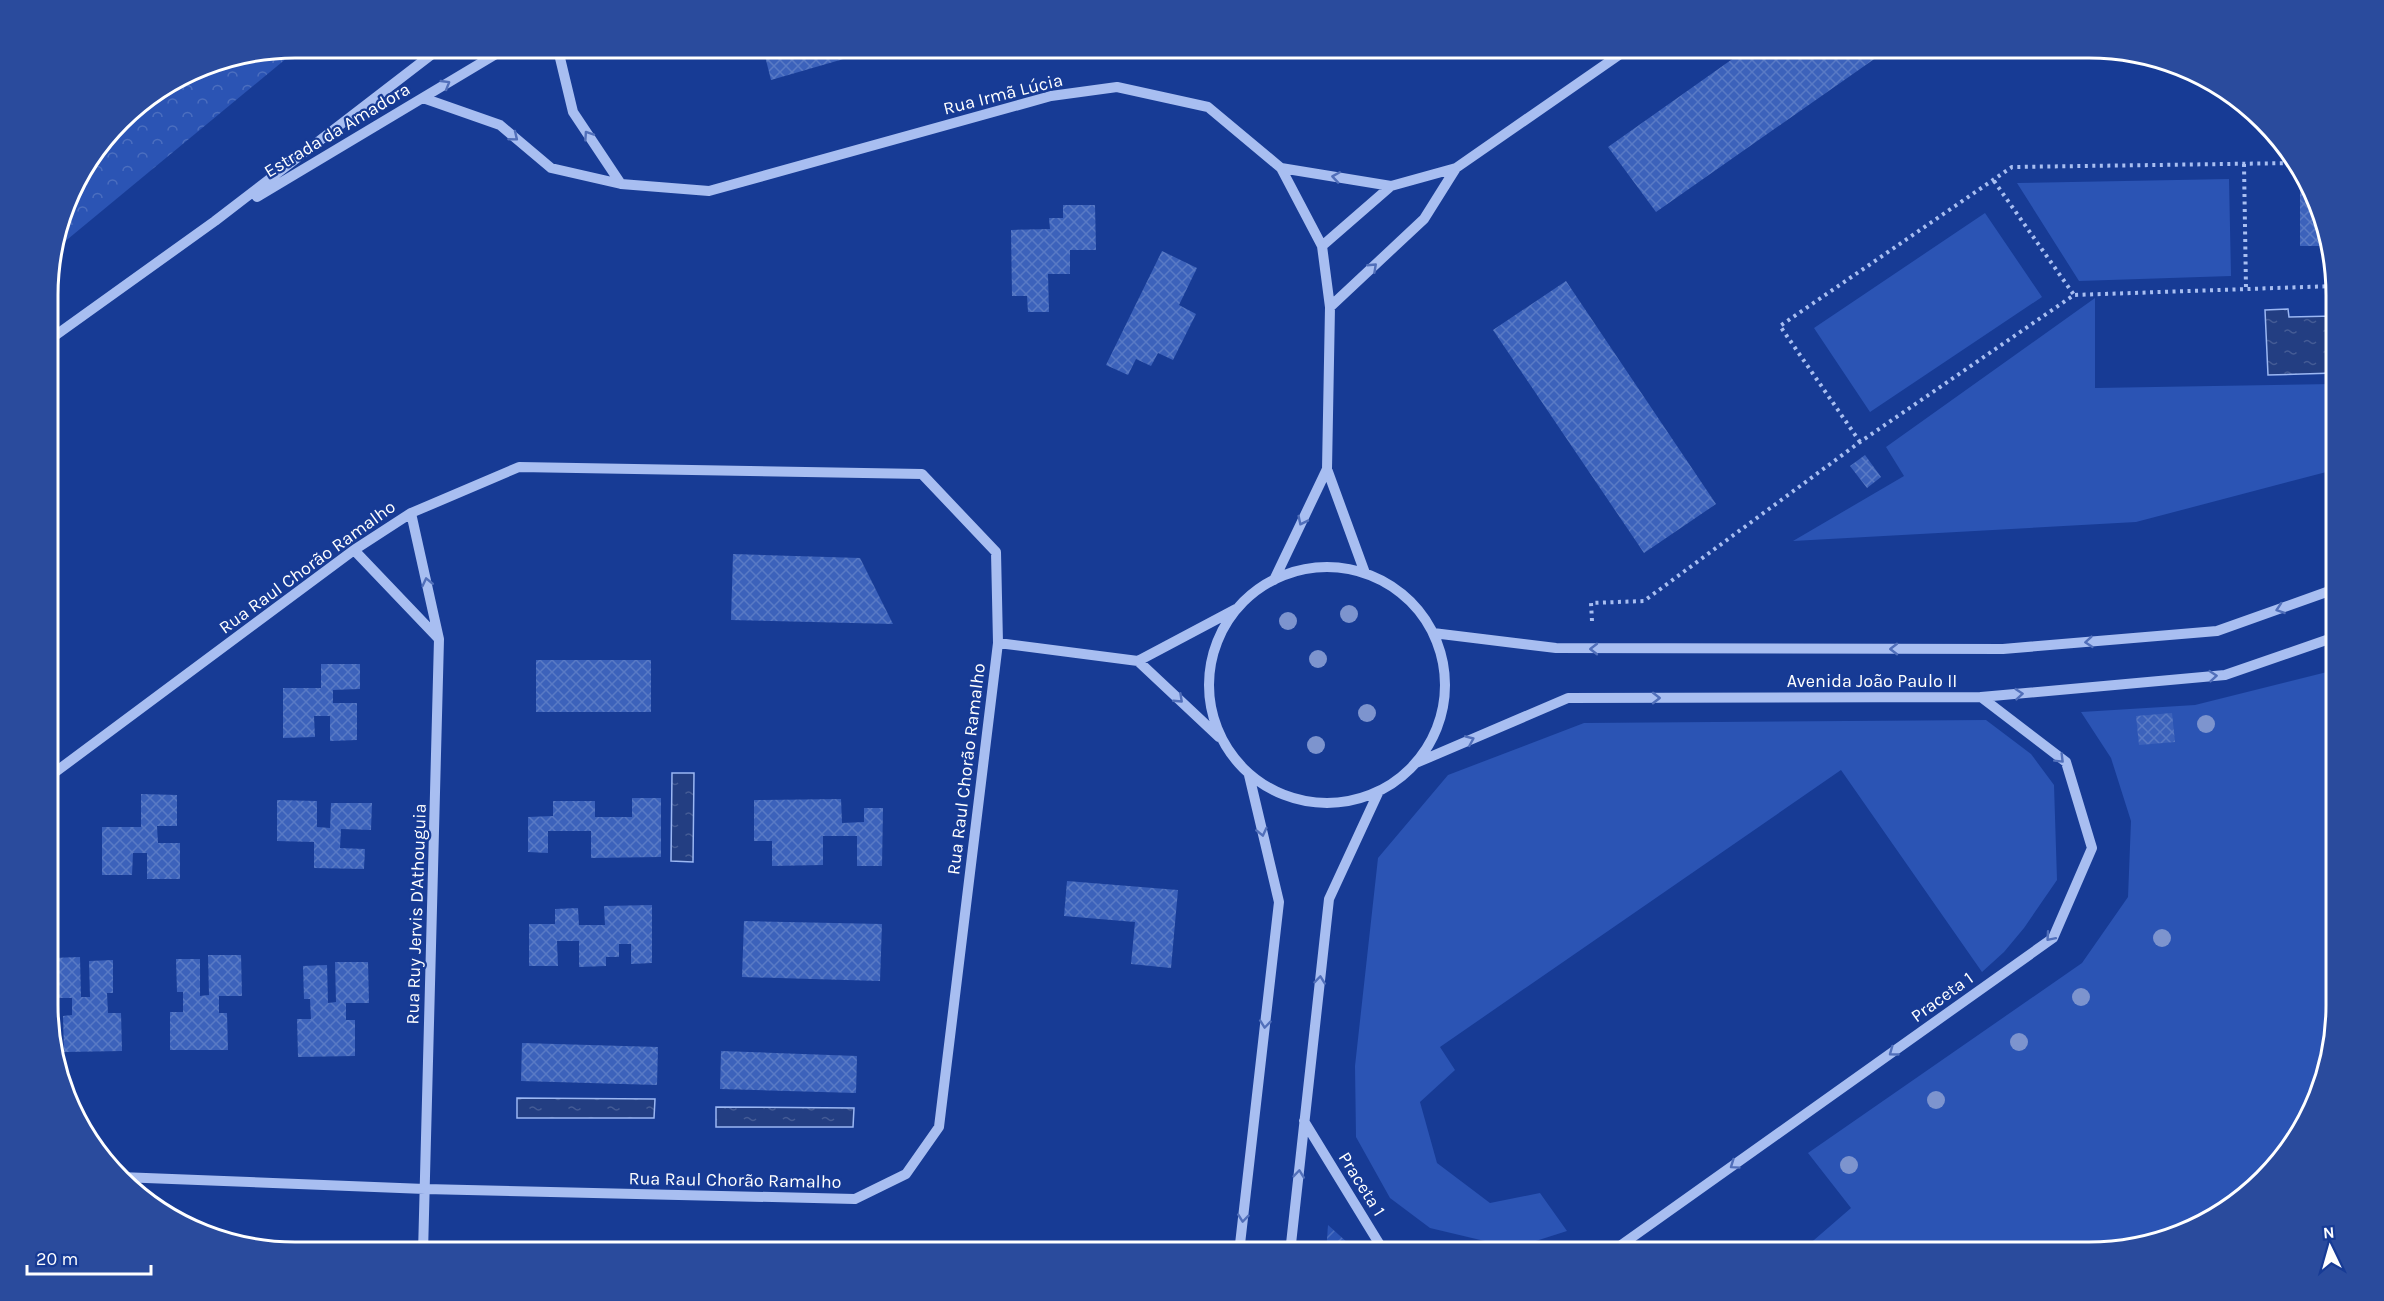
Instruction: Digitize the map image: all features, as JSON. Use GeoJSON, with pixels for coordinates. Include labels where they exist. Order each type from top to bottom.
{"type":"FeatureCollection","features":[{"type":"Feature","properties":{"kind":"street","name":"Estrada da Amadora"},"geometry":{"type":"LineString","coordinates":[[58,334],[215,221],[427,58]]}},
{"type":"Feature","properties":{"kind":"street","name":"Estrada da Amadora"},"geometry":{"type":"LineString","coordinates":[[215,221],[489,58]]}},
{"type":"Feature","properties":{"kind":"street"},"geometry":{"type":"LineString","coordinates":[[560,58],[573,112],[621,184]]}},
{"type":"Feature","properties":{"kind":"street"},"geometry":{"type":"LineString","coordinates":[[1281,168],[1390,186],[1456,168],[1615,58]]}},
{"type":"Feature","properties":{"kind":"street","name":"Rua Irmã Lúcia"},"geometry":{"type":"LineString","coordinates":[[423,98],[500,125],[551,168],[621,184],[709,191],[1051,96],[1117,87],[1208,107],[1281,168],[1322,246],[1330,307],[1328,469],[1365,573]]}},
{"type":"Feature","properties":{"kind":"street"},"geometry":{"type":"LineString","coordinates":[[1330,307],[1424,219],[1456,168]]}},
{"type":"Feature","properties":{"kind":"street"},"geometry":{"type":"LineString","coordinates":[[1322,246],[1390,186]]}},
{"type":"Feature","properties":{"kind":"street","name":"Rua Raul Chorão Ramalho"},"geometry":{"type":"LineString","coordinates":[[58,770],[354,550],[411,513],[519,467],[922,474],[996,552],[998,643],[939,1127],[906,1174],[855,1199],[425,1189],[132,1177]]}},
{"type":"Feature","properties":{"kind":"street","name":"Rua Irmã Lúcia"},"geometry":{"type":"LineString","coordinates":[[1274,580],[1328,469]]}},
{"type":"Feature","properties":{"kind":"street","name":"Rua Ruy Jervis D'Athouguia"},"geometry":{"type":"LineString","coordinates":[[411,513],[439,639],[423,1242]]}},
{"type":"Feature","properties":{"kind":"street"},"geometry":{"type":"LineString","coordinates":[[354,550],[439,639]]}},
{"type":"Feature","properties":{"kind":"street","name":"Avenida João Paulo II"},"geometry":{"type":"LineString","coordinates":[[1334,568],[1365,573],[1393,587],[1416,608],[1433,633],[1444,666],[1444,700],[1435,734],[1416,763],[1399,779],[1379,791],[1346,802],[1311,803],[1278,793],[1249,775],[1233,758],[1221,738],[1209,705],[1209,670],[1219,637],[1237,608],[1254,592],[1274,580],[1303,570],[1334,568]]}},
{"type":"Feature","properties":{"kind":"street","name":"Avenida João Paulo II"},"geometry":{"type":"LineString","coordinates":[[1433,633],[1556,648],[2003,650],[2217,631],[2326,592]]}},
{"type":"Feature","properties":{"kind":"street"},"geometry":{"type":"LineString","coordinates":[[1221,738],[1138,661],[1237,608]]}},
{"type":"Feature","properties":{"kind":"street","name":"Avenida João Paulo II"},"geometry":{"type":"LineString","coordinates":[[1416,763],[1568,698],[1981,697],[2225,675],[2326,640]]}},
{"type":"Feature","properties":{"kind":"street","name":"Rua Raul Chorão Ramalho"},"geometry":{"type":"LineString","coordinates":[[998,643],[1138,661]]}},
{"type":"Feature","properties":{"kind":"street","name":"Praceta 1"},"geometry":{"type":"LineString","coordinates":[[1633,1242],[2053,938],[2091,849],[2066,762],[1981,697]]}},
{"type":"Feature","properties":{"kind":"street"},"geometry":{"type":"LineString","coordinates":[[1240,1242],[1279,902],[1249,775]]}},
{"type":"Feature","properties":{"kind":"street"},"geometry":{"type":"LineString","coordinates":[[1291,1242],[1329,898],[1379,791]]}},
{"type":"Feature","properties":{"kind":"street","name":"Praceta 1"},"geometry":{"type":"LineString","coordinates":[[1304,1121],[1378,1242]]}},
{"type":"Feature","properties":{"kind":"path"},"geometry":{"type":"LineString","coordinates":[[1860,442],[1780,326],[2012,167],[2285,163]]}},
{"type":"Feature","properties":{"kind":"path"},"geometry":{"type":"LineString","coordinates":[[2244,164],[2246,289]]}},
{"type":"Feature","properties":{"kind":"path"},"geometry":{"type":"LineString","coordinates":[[1994,181],[2074,295]]}},
{"type":"Feature","properties":{"kind":"path"},"geometry":{"type":"LineString","coordinates":[[1592,649],[1591,603],[1644,601],[1860,442],[2074,295],[2325,286]]}},
{"type":"Feature","properties":{"kind":"green space"},"geometry":{"type":"Polygon","coordinates":[[[286,59],[65,241],[71,219],[98,164],[117,139],[151,107],[177,90],[219,71],[249,63],[286,59]]]}},
{"type":"Feature","properties":{"kind":"green space"},"geometry":{"type":"Polygon","coordinates":[[[2229,179],[2231,276],[2079,281],[2017,183],[2229,179]]]}},
{"type":"Feature","properties":{"kind":"green space"},"geometry":{"type":"Polygon","coordinates":[[[1985,213],[2042,297],[1870,412],[1814,328],[1985,213]]]}},
{"type":"Feature","properties":{"kind":"green space"},"geometry":{"type":"Polygon","coordinates":[[[2095,298],[2095,388],[2326,384],[2326,472],[2136,522],[1793,541],[1904,476],[1886,447],[2095,298]]]}},
{"type":"Feature","properties":{"kind":"green space"},"geometry":{"type":"Polygon","coordinates":[[[2326,672],[2325,1021],[2321,1052],[2313,1082],[2294,1124],[2277,1150],[2245,1184],[2220,1203],[2165,1230],[2135,1238],[2104,1242],[1812,1242],[1851,1208],[1808,1153],[2082,963],[2128,897],[2131,821],[2111,758],[2081,712],[2195,705],[2326,672]]]}},
{"type":"Feature","properties":{"kind":"green space"},"geometry":{"type":"Polygon","coordinates":[[[1986,720],[2031,754],[2054,785],[2057,880],[2024,928],[2004,952],[1982,972],[1841,770],[1440,1047],[1455,1070],[1420,1102],[1437,1163],[1490,1203],[1540,1193],[1567,1231],[1533,1242],[1489,1242],[1430,1228],[1390,1198],[1356,1137],[1355,1066],[1378,858],[1448,775],[1584,723],[1986,720]]]}},
{"type":"Feature","properties":{"kind":"green space"},"geometry":{"type":"Polygon","coordinates":[[[1328,1225],[1347,1242],[1327,1242],[1328,1225]]]}},
{"type":"Feature","properties":{"kind":"water"},"geometry":{"type":"Polygon","coordinates":[[[2288,309],[2289,317],[2326,316],[2326,373],[2268,375],[2265,310],[2288,309]]]}},
{"type":"Feature","properties":{"kind":"water"},"geometry":{"type":"Polygon","coordinates":[[[672,773],[694,773],[693,862],[671,861],[672,773]]]}},
{"type":"Feature","properties":{"kind":"water"},"geometry":{"type":"Polygon","coordinates":[[[517,1098],[655,1099],[654,1118],[517,1118],[517,1098]]]}},
{"type":"Feature","properties":{"kind":"water"},"geometry":{"type":"Polygon","coordinates":[[[716,1107],[854,1108],[853,1127],[716,1127],[716,1107]]]}},
{"type":"Feature","properties":{"kind":"building"},"geometry":{"type":"Polygon","coordinates":[[[766,58],[847,58],[771,80],[766,58]]]}},
{"type":"Feature","properties":{"kind":"building"},"geometry":{"type":"Polygon","coordinates":[[[1734,58],[1876,58],[1656,212],[1608,147],[1734,58]]]}},
{"type":"Feature","properties":{"kind":"building"},"geometry":{"type":"Polygon","coordinates":[[[2300,189],[2313,219],[2320,246],[2300,246],[2300,189]]]}},
{"type":"Feature","properties":{"kind":"building"},"geometry":{"type":"Polygon","coordinates":[[[1063,205],[1095,205],[1096,250],[1070,250],[1070,274],[1048,274],[1049,312],[1028,312],[1027,296],[1012,296],[1011,230],[1050,229],[1049,218],[1063,218],[1063,205]]]}},
{"type":"Feature","properties":{"kind":"building"},"geometry":{"type":"Polygon","coordinates":[[[1162,251],[1197,268],[1179,305],[1196,314],[1173,360],[1158,353],[1151,366],[1136,359],[1128,375],[1106,365],[1162,251]]]}},
{"type":"Feature","properties":{"kind":"building"},"geometry":{"type":"Polygon","coordinates":[[[1566,281],[1716,504],[1644,553],[1493,330],[1566,281]]]}},
{"type":"Feature","properties":{"kind":"building"},"geometry":{"type":"Polygon","coordinates":[[[1865,455],[1881,477],[1867,488],[1850,466],[1865,455]]]}},
{"type":"Feature","properties":{"kind":"building"},"geometry":{"type":"Polygon","coordinates":[[[733,554],[860,558],[893,624],[731,620],[733,554]]]}},
{"type":"Feature","properties":{"kind":"building"},"geometry":{"type":"Polygon","coordinates":[[[536,660],[651,660],[651,712],[536,712],[536,660]]]}},
{"type":"Feature","properties":{"kind":"building"},"geometry":{"type":"Polygon","coordinates":[[[321,664],[360,664],[360,689],[333,690],[333,703],[357,703],[357,740],[330,741],[330,716],[314,716],[315,737],[283,738],[283,688],[321,688],[321,664]]]}},
{"type":"Feature","properties":{"kind":"building"},"geometry":{"type":"Polygon","coordinates":[[[2172,713],[2175,742],[2139,745],[2136,716],[2172,713]]]}},
{"type":"Feature","properties":{"kind":"building"},"geometry":{"type":"Polygon","coordinates":[[[141,794],[177,795],[177,826],[157,826],[158,843],[180,843],[180,879],[147,879],[147,853],[133,853],[132,875],[102,875],[102,827],[141,827],[141,794]]]}},
{"type":"Feature","properties":{"kind":"building"},"geometry":{"type":"Polygon","coordinates":[[[632,798],[661,798],[661,857],[591,858],[591,831],[548,831],[548,853],[528,852],[528,817],[553,816],[553,801],[595,801],[595,817],[632,817],[632,798]]]}},
{"type":"Feature","properties":{"kind":"building"},"geometry":{"type":"Polygon","coordinates":[[[841,799],[842,823],[864,822],[864,808],[883,808],[882,866],[857,866],[857,836],[823,836],[823,865],[772,866],[772,841],[754,841],[754,800],[841,799]]]}},
{"type":"Feature","properties":{"kind":"building"},"geometry":{"type":"Polygon","coordinates":[[[277,800],[317,801],[317,827],[330,828],[331,803],[372,803],[371,830],[341,829],[340,848],[365,849],[364,869],[314,868],[314,842],[277,841],[277,800]]]}},
{"type":"Feature","properties":{"kind":"building"},"geometry":{"type":"Polygon","coordinates":[[[1067,881],[1178,890],[1171,968],[1131,964],[1135,922],[1064,916],[1067,881]]]}},
{"type":"Feature","properties":{"kind":"building"},"geometry":{"type":"Polygon","coordinates":[[[652,905],[652,963],[631,964],[631,944],[619,944],[619,957],[606,957],[606,966],[579,967],[579,941],[557,941],[558,966],[529,966],[529,924],[555,924],[555,909],[578,908],[579,925],[605,925],[604,906],[652,905]]]}},
{"type":"Feature","properties":{"kind":"building"},"geometry":{"type":"Polygon","coordinates":[[[744,921],[882,924],[880,981],[742,977],[744,921]]]}},
{"type":"Feature","properties":{"kind":"building"},"geometry":{"type":"Polygon","coordinates":[[[208,955],[241,955],[242,996],[219,996],[219,1013],[227,1013],[228,1050],[170,1050],[170,1012],[183,1012],[183,992],[177,992],[176,959],[200,959],[200,996],[209,995],[208,955]]]}},
{"type":"Feature","properties":{"kind":"building"},"geometry":{"type":"Polygon","coordinates":[[[80,957],[81,997],[90,997],[89,961],[113,960],[113,993],[107,993],[108,1013],[121,1013],[122,1051],[64,1052],[63,1016],[72,1015],[72,998],[58,998],[58,958],[80,957]]]}},
{"type":"Feature","properties":{"kind":"building"},"geometry":{"type":"Polygon","coordinates":[[[335,962],[368,962],[369,1003],[346,1003],[346,1020],[355,1020],[355,1056],[298,1057],[297,1019],[311,1019],[310,999],[304,999],[303,966],[327,965],[328,1003],[336,1002],[335,962]]]}},
{"type":"Feature","properties":{"kind":"building"},"geometry":{"type":"Polygon","coordinates":[[[522,1043],[658,1047],[657,1085],[521,1081],[522,1043]]]}},
{"type":"Feature","properties":{"kind":"building"},"geometry":{"type":"Polygon","coordinates":[[[721,1051],[857,1056],[856,1093],[720,1089],[721,1051]]]}}]}
